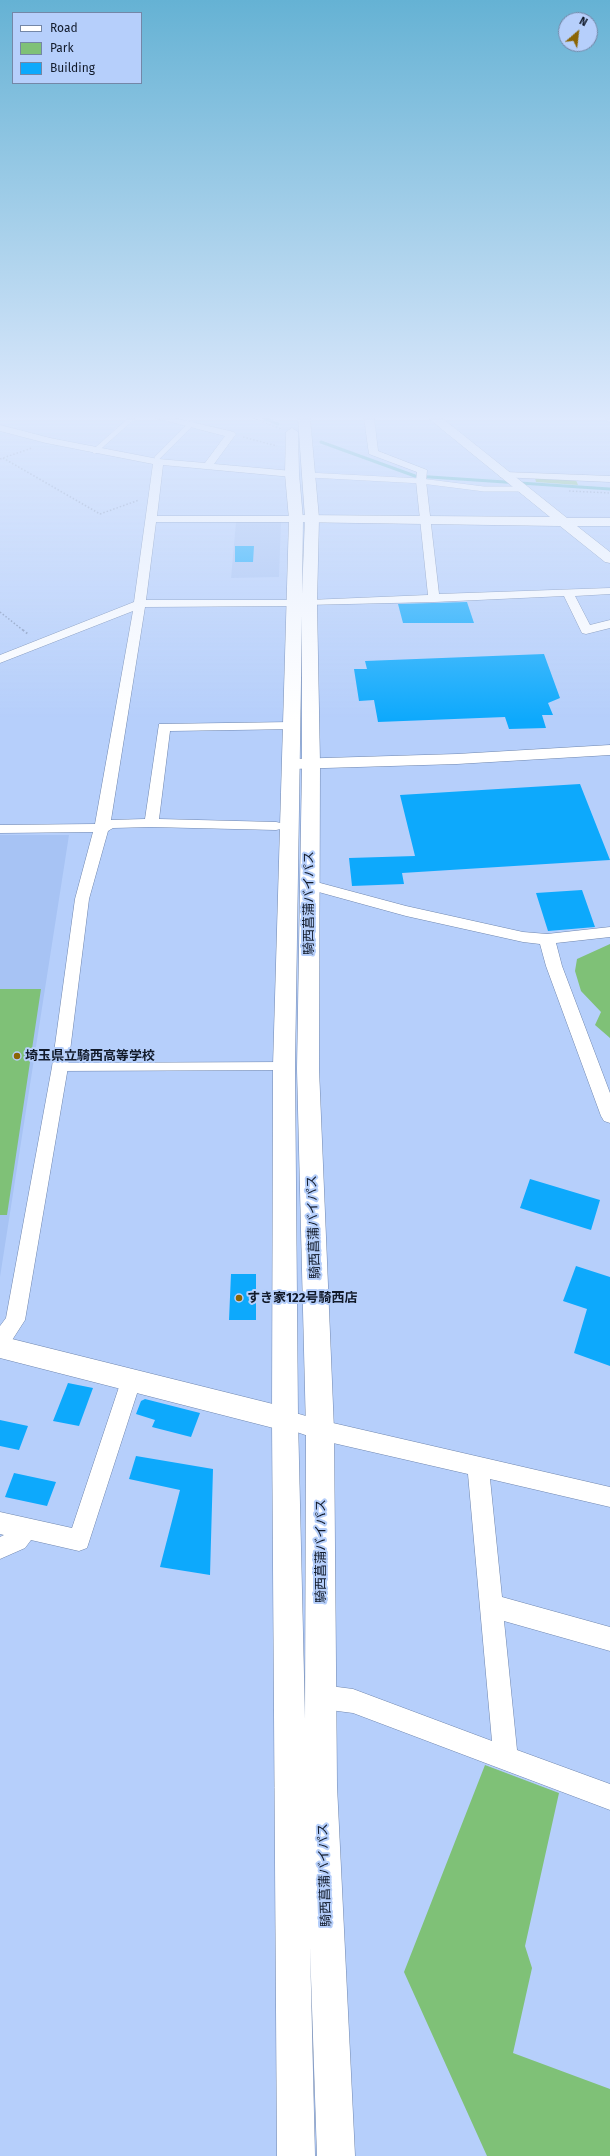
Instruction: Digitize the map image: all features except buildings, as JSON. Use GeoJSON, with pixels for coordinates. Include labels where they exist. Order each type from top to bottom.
{"type":"FeatureCollection","features":[{"type":"Feature","properties":{"kind":"highway","name":"騎西菖蒲バイパス"},"geometry":{"type":"LineString","coordinates":[[304,519],[301,603],[301,764],[309,885],[308,1069],[320,1430],[322,1697],[321,1786],[336,2156]]}},
{"type":"Feature","properties":{"kind":"highway","name":"騎西菖蒲バイパス"},"geometry":{"type":"LineString","coordinates":[[296,2156],[285,1419],[282,826],[301,764],[292,726],[301,603]]}},
{"type":"Feature","properties":{"kind":"street"},"geometry":{"type":"LineString","coordinates":[[0,1342],[15,1320],[60,1067],[82,899],[102,828],[140,604],[150,519],[210,519]]}},
{"type":"Feature","properties":{"kind":"street"},"geometry":{"type":"LineString","coordinates":[[329,519],[425,521],[610,522]]}},
{"type":"Feature","properties":{"kind":"street"},"geometry":{"type":"LineString","coordinates":[[559,519],[610,559]]}},
{"type":"Feature","properties":{"kind":"street"},"geometry":{"type":"LineString","coordinates":[[425,521],[434,599]]}},
{"type":"Feature","properties":{"kind":"street"},"geometry":{"type":"LineString","coordinates":[[0,659],[140,604],[301,603],[610,591]]}},
{"type":"Feature","properties":{"kind":"street"},"geometry":{"type":"LineString","coordinates":[[568,593],[586,630],[610,624]]}},
{"type":"Feature","properties":{"kind":"street"},"geometry":{"type":"LineString","coordinates":[[151,823],[164,727],[292,726]]}},
{"type":"Feature","properties":{"kind":"street"},"geometry":{"type":"LineString","coordinates":[[301,764],[457,759],[610,750]]}},
{"type":"Feature","properties":{"kind":"street"},"geometry":{"type":"LineString","coordinates":[[0,829],[102,828],[111,824],[151,823],[282,826]]}},
{"type":"Feature","properties":{"kind":"street"},"geometry":{"type":"LineString","coordinates":[[309,885],[406,911],[523,937],[547,939],[610,932]]}},
{"type":"Feature","properties":{"kind":"street"},"geometry":{"type":"LineString","coordinates":[[547,939],[554,966],[610,1116]]}},
{"type":"Feature","properties":{"kind":"street"},"geometry":{"type":"LineString","coordinates":[[0,1347],[285,1419],[320,1430],[610,1497]]}},
{"type":"Feature","properties":{"kind":"street"},"geometry":{"type":"LineString","coordinates":[[0,1523],[79,1540],[131,1381]]}},
{"type":"Feature","properties":{"kind":"street"},"geometry":{"type":"LineString","coordinates":[[478,1466],[490,1606],[506,1759]]}},
{"type":"Feature","properties":{"kind":"street"},"geometry":{"type":"LineString","coordinates":[[0,1548],[17,1540],[26,1529]]}},
{"type":"Feature","properties":{"kind":"street"},"geometry":{"type":"LineString","coordinates":[[490,1606],[610,1639]]}},
{"type":"Feature","properties":{"kind":"street"},"geometry":{"type":"LineString","coordinates":[[322,1697],[353,1701],[610,1797]]}},
{"type":"Feature","properties":{"kind":"lane"},"geometry":{"type":"LineString","coordinates":[[60,1067],[284,1066]]}},
{"type":"Feature","properties":{"kind":"path"},"geometry":{"type":"LineString","coordinates":[[0,612],[40,644]]}},
{"type":"Feature","properties":{"kind":"shaded area"},"geometry":{"type":"Polygon","coordinates":[[[236,522],[281,522],[279,577],[231,578],[236,522]]]}},
{"type":"Feature","properties":{"kind":"shaded area","name":"埼玉県立騎西高等学校"},"geometry":{"type":"Polygon","coordinates":[[[0,835],[69,835],[0,1277],[0,835]]]}},
{"type":"Feature","properties":{"kind":"green space"},"geometry":{"type":"Polygon","coordinates":[[[610,944],[610,1038],[595,1025],[601,1012],[581,991],[575,971],[577,959],[610,944]]]}},
{"type":"Feature","properties":{"kind":"green space"},"geometry":{"type":"Polygon","coordinates":[[[0,989],[41,989],[7,1215],[0,1215],[0,989]]]}},
{"type":"Feature","properties":{"kind":"green space"},"geometry":{"type":"Polygon","coordinates":[[[485,1765],[559,1793],[525,1946],[532,1968],[513,2053],[610,2089],[610,2156],[487,2156],[404,1972],[485,1765]]]}},
{"type":"Feature","properties":{"kind":"place","name":"埼玉県立騎西高等学校"},"geometry":{"type":"Point","coordinates":[17,1056]}},
{"type":"Feature","properties":{"kind":"place","name":"すき家122号騎西店"},"geometry":{"type":"Point","coordinates":[239,1298]}}]}
